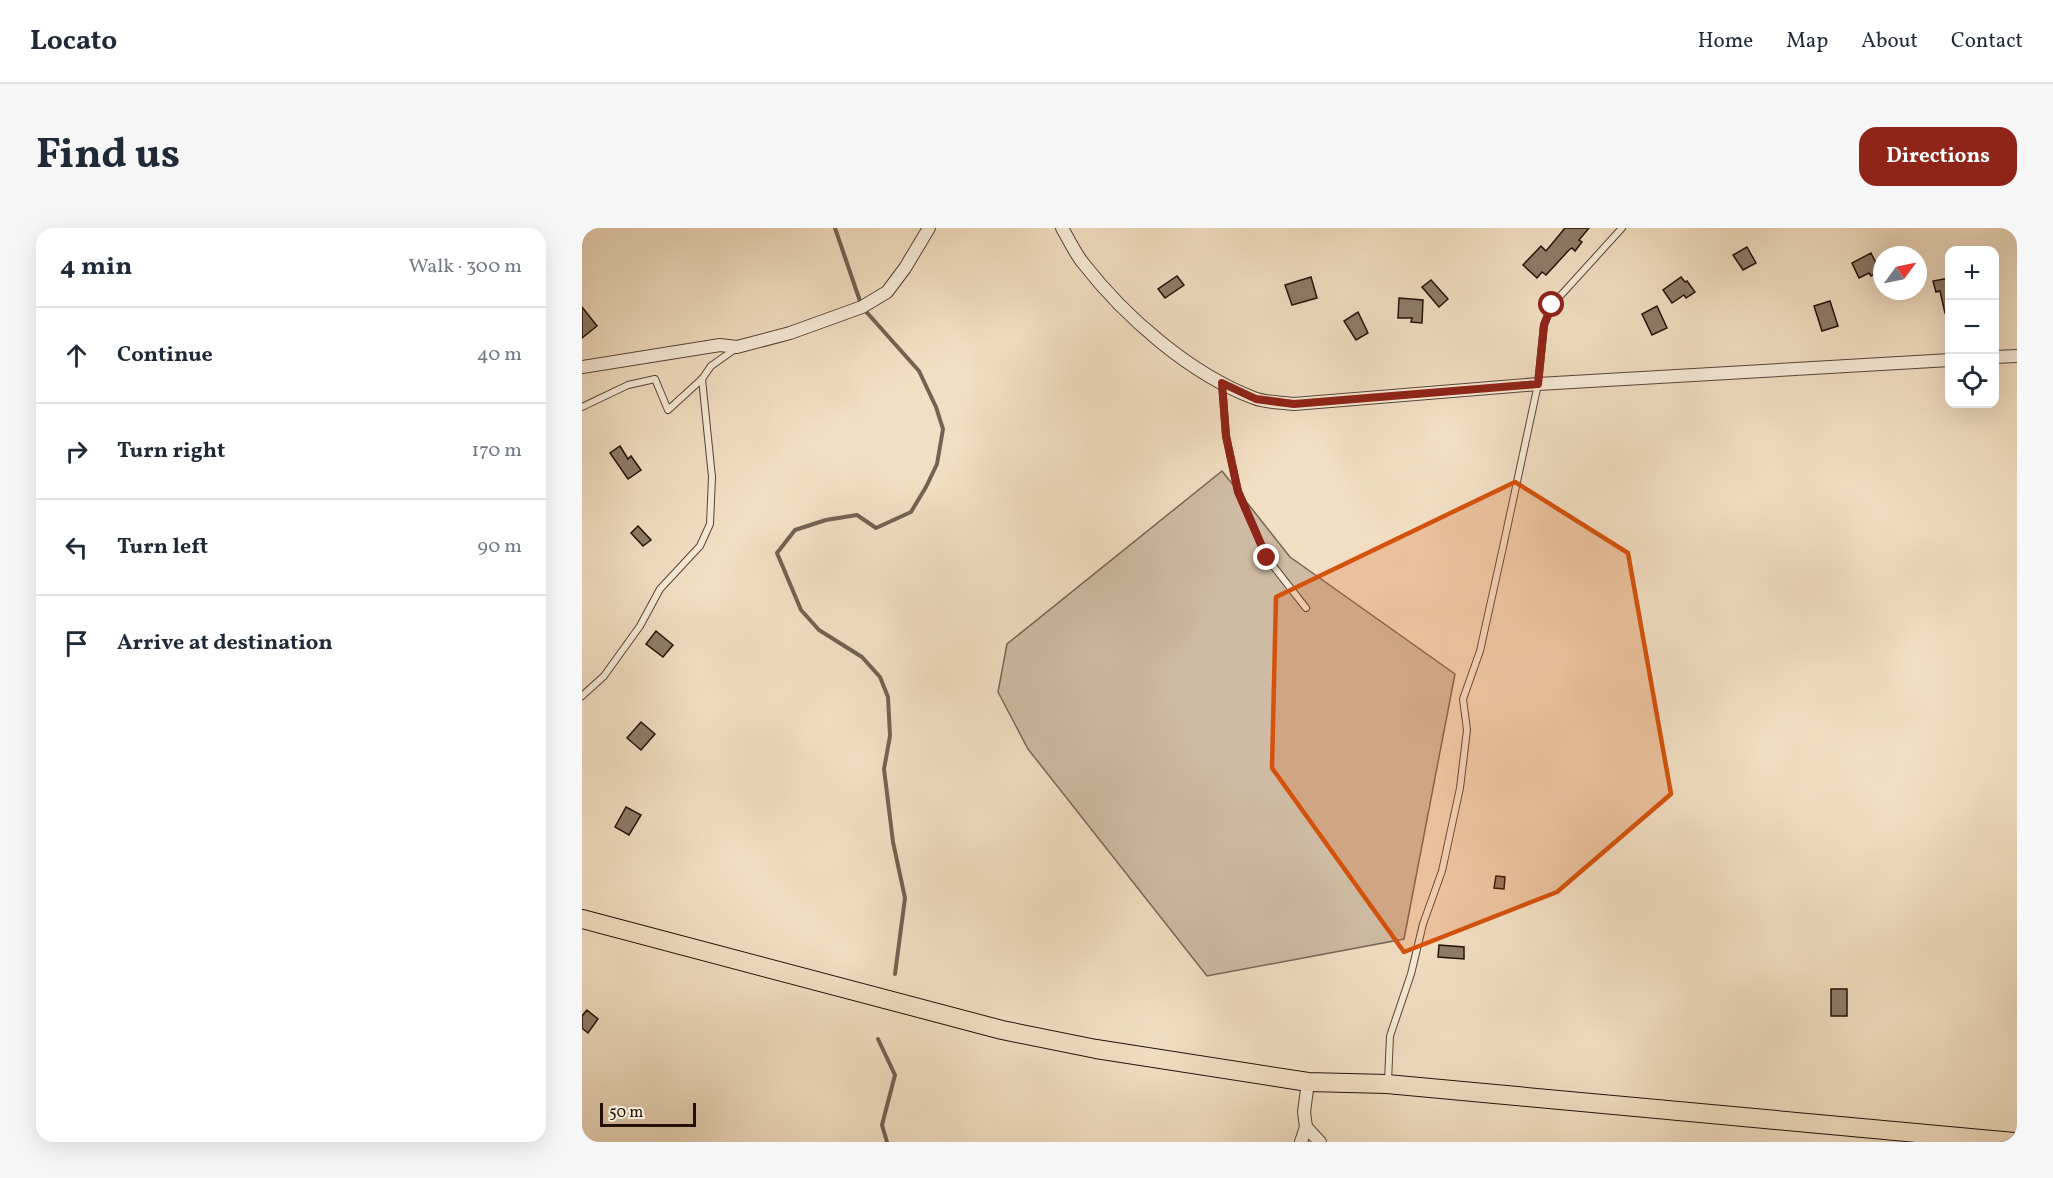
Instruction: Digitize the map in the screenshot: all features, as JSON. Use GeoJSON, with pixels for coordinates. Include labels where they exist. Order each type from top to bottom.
{"type":"FeatureCollection","features":[{"type":"Feature","properties":{"kind":"main road"},"geometry":{"type":"LineString","coordinates":[[582,919],[1002,1030],[1096,1048],[1308,1082],[1387,1084],[2014,1142]]}},
{"type":"Feature","properties":{"kind":"street"},"geometry":{"type":"LineString","coordinates":[[582,367],[720,345],[737,347],[790,333],[862,307],[887,292],[905,268],[929,228]]}},
{"type":"Feature","properties":{"kind":"street"},"geometry":{"type":"LineString","coordinates":[[1062,228],[1082,262],[1118,303],[1190,365],[1256,399],[1294,404],[1538,384],[1945,360]]}},
{"type":"Feature","properties":{"kind":"street"},"geometry":{"type":"LineString","coordinates":[[1999,357],[2017,356]]}},
{"type":"Feature","properties":{"kind":"street"},"geometry":{"type":"LineString","coordinates":[[1301,1142],[1306,1127],[1304,1112],[1308,1082]]}},
{"type":"Feature","properties":{"kind":"street"},"geometry":{"type":"LineString","coordinates":[[1306,1127],[1320,1142]]}},
{"type":"Feature","properties":{"kind":"lane"},"geometry":{"type":"LineString","coordinates":[[1387,1084],[1390,1036],[1411,974],[1423,924],[1442,871],[1460,788],[1467,730],[1463,699],[1479,651],[1538,384],[1544,325],[1552,305],[1622,228]]}},
{"type":"Feature","properties":{"kind":"lane"},"geometry":{"type":"LineString","coordinates":[[582,407],[628,385],[655,379],[668,410],[702,379],[711,366],[737,347]]}},
{"type":"Feature","properties":{"kind":"lane"},"geometry":{"type":"LineString","coordinates":[[582,696],[604,676],[640,626],[660,589],[700,546],[710,524],[712,477],[702,379]]}},
{"type":"Feature","properties":{"kind":"lane"},"geometry":{"type":"LineString","coordinates":[[1222,383],[1226,436],[1238,492],[1267,558],[1306,608]]}},
{"type":"Feature","properties":{"kind":"highlighted area"},"geometry":{"type":"Polygon","coordinates":[[[1515,482],[1628,553],[1671,794],[1557,892],[1404,952],[1272,768],[1276,597],[1515,482]]]}},
{"type":"Feature","properties":{"kind":"shaded area"},"geometry":{"type":"Polygon","coordinates":[[[1222,471],[1290,557],[1455,674],[1404,939],[1207,976],[1028,749],[998,692],[1007,644],[1222,471]]]}},
{"type":"Feature","properties":{"kind":"building"},"geometry":{"type":"Polygon","coordinates":[[[1565,228],[1589,228],[1579,240],[1582,242],[1575,251],[1572,248],[1569,250],[1546,275],[1542,272],[1537,278],[1523,265],[1541,246],[1546,251],[1565,228]]]}},
{"type":"Feature","properties":{"kind":"building"},"geometry":{"type":"Polygon","coordinates":[[[1747,247],[1756,263],[1743,270],[1733,255],[1747,247]]]}},
{"type":"Feature","properties":{"kind":"building"},"geometry":{"type":"Polygon","coordinates":[[[1871,253],[1873,275],[1871,276],[1869,273],[1859,278],[1852,263],[1871,253]]]}},
{"type":"Feature","properties":{"kind":"building"},"geometry":{"type":"Polygon","coordinates":[[[1177,276],[1184,285],[1165,298],[1158,289],[1177,276]]]}},
{"type":"Feature","properties":{"kind":"building"},"geometry":{"type":"Polygon","coordinates":[[[1311,277],[1317,298],[1292,305],[1285,285],[1311,277]]]}},
{"type":"Feature","properties":{"kind":"building"},"geometry":{"type":"Polygon","coordinates":[[[1681,277],[1695,292],[1686,298],[1684,295],[1672,303],[1663,290],[1681,277]]]}},
{"type":"Feature","properties":{"kind":"building"},"geometry":{"type":"Polygon","coordinates":[[[1945,279],[1945,313],[1940,291],[1936,292],[1933,281],[1945,279]]]}},
{"type":"Feature","properties":{"kind":"building"},"geometry":{"type":"Polygon","coordinates":[[[1431,280],[1448,299],[1439,307],[1422,287],[1431,280]]]}},
{"type":"Feature","properties":{"kind":"building"},"geometry":{"type":"Polygon","coordinates":[[[1399,298],[1423,300],[1422,323],[1411,322],[1412,318],[1398,318],[1399,298]]]}},
{"type":"Feature","properties":{"kind":"building"},"geometry":{"type":"Polygon","coordinates":[[[1830,301],[1838,326],[1822,331],[1814,306],[1830,301]]]}},
{"type":"Feature","properties":{"kind":"building"},"geometry":{"type":"Polygon","coordinates":[[[1657,306],[1667,328],[1652,335],[1642,314],[1657,306]]]}},
{"type":"Feature","properties":{"kind":"building"},"geometry":{"type":"Polygon","coordinates":[[[582,307],[597,326],[582,338],[582,307]]]}},
{"type":"Feature","properties":{"kind":"building"},"geometry":{"type":"Polygon","coordinates":[[[1358,312],[1368,333],[1356,340],[1344,321],[1358,312]]]}},
{"type":"Feature","properties":{"kind":"building"},"geometry":{"type":"Polygon","coordinates":[[[620,446],[628,459],[631,456],[641,470],[628,479],[610,453],[620,446]]]}},
{"type":"Feature","properties":{"kind":"building"},"geometry":{"type":"Polygon","coordinates":[[[638,526],[651,540],[643,546],[631,533],[638,526]]]}},
{"type":"Feature","properties":{"kind":"building"},"geometry":{"type":"Polygon","coordinates":[[[656,631],[673,645],[663,657],[646,644],[656,631]]]}},
{"type":"Feature","properties":{"kind":"building"},"geometry":{"type":"Polygon","coordinates":[[[641,722],[655,734],[641,750],[627,738],[641,722]]]}},
{"type":"Feature","properties":{"kind":"building"},"geometry":{"type":"Polygon","coordinates":[[[626,807],[641,815],[629,835],[615,827],[626,807]]]}},
{"type":"Feature","properties":{"kind":"building"},"geometry":{"type":"Polygon","coordinates":[[[1496,876],[1505,877],[1504,889],[1494,888],[1496,876]]]}},
{"type":"Feature","properties":{"kind":"building"},"geometry":{"type":"Polygon","coordinates":[[[1439,945],[1464,947],[1464,959],[1438,957],[1439,945]]]}},
{"type":"Feature","properties":{"kind":"building"},"geometry":{"type":"Polygon","coordinates":[[[1831,989],[1847,989],[1847,1016],[1831,1016],[1831,989]]]}},
{"type":"Feature","properties":{"kind":"building"},"geometry":{"type":"Polygon","coordinates":[[[587,1010],[598,1019],[588,1033],[582,1028],[582,1016],[587,1010]]]}},
{"type":"Feature","properties":{"kind":"waterway"},"geometry":{"type":"LineString","coordinates":[[835,228],[862,307],[919,371],[936,407],[943,429],[937,464],[911,512],[876,528],[857,515],[826,520],[795,530],[777,553],[801,610],[819,630],[862,657],[880,677],[888,697],[890,736],[884,769],[893,842],[905,898],[895,974]]}},
{"type":"Feature","properties":{"kind":"waterway"},"geometry":{"type":"LineString","coordinates":[[878,1039],[895,1075],[882,1125],[887,1142]]}},
{"type":"Feature","properties":{"kind":"route"},"geometry":{"type":"LineString","coordinates":[[1267,558],[1238,492],[1226,436],[1222,383],[1256,399],[1294,404],[1538,384],[1544,325],[1552,305]]}}]}
